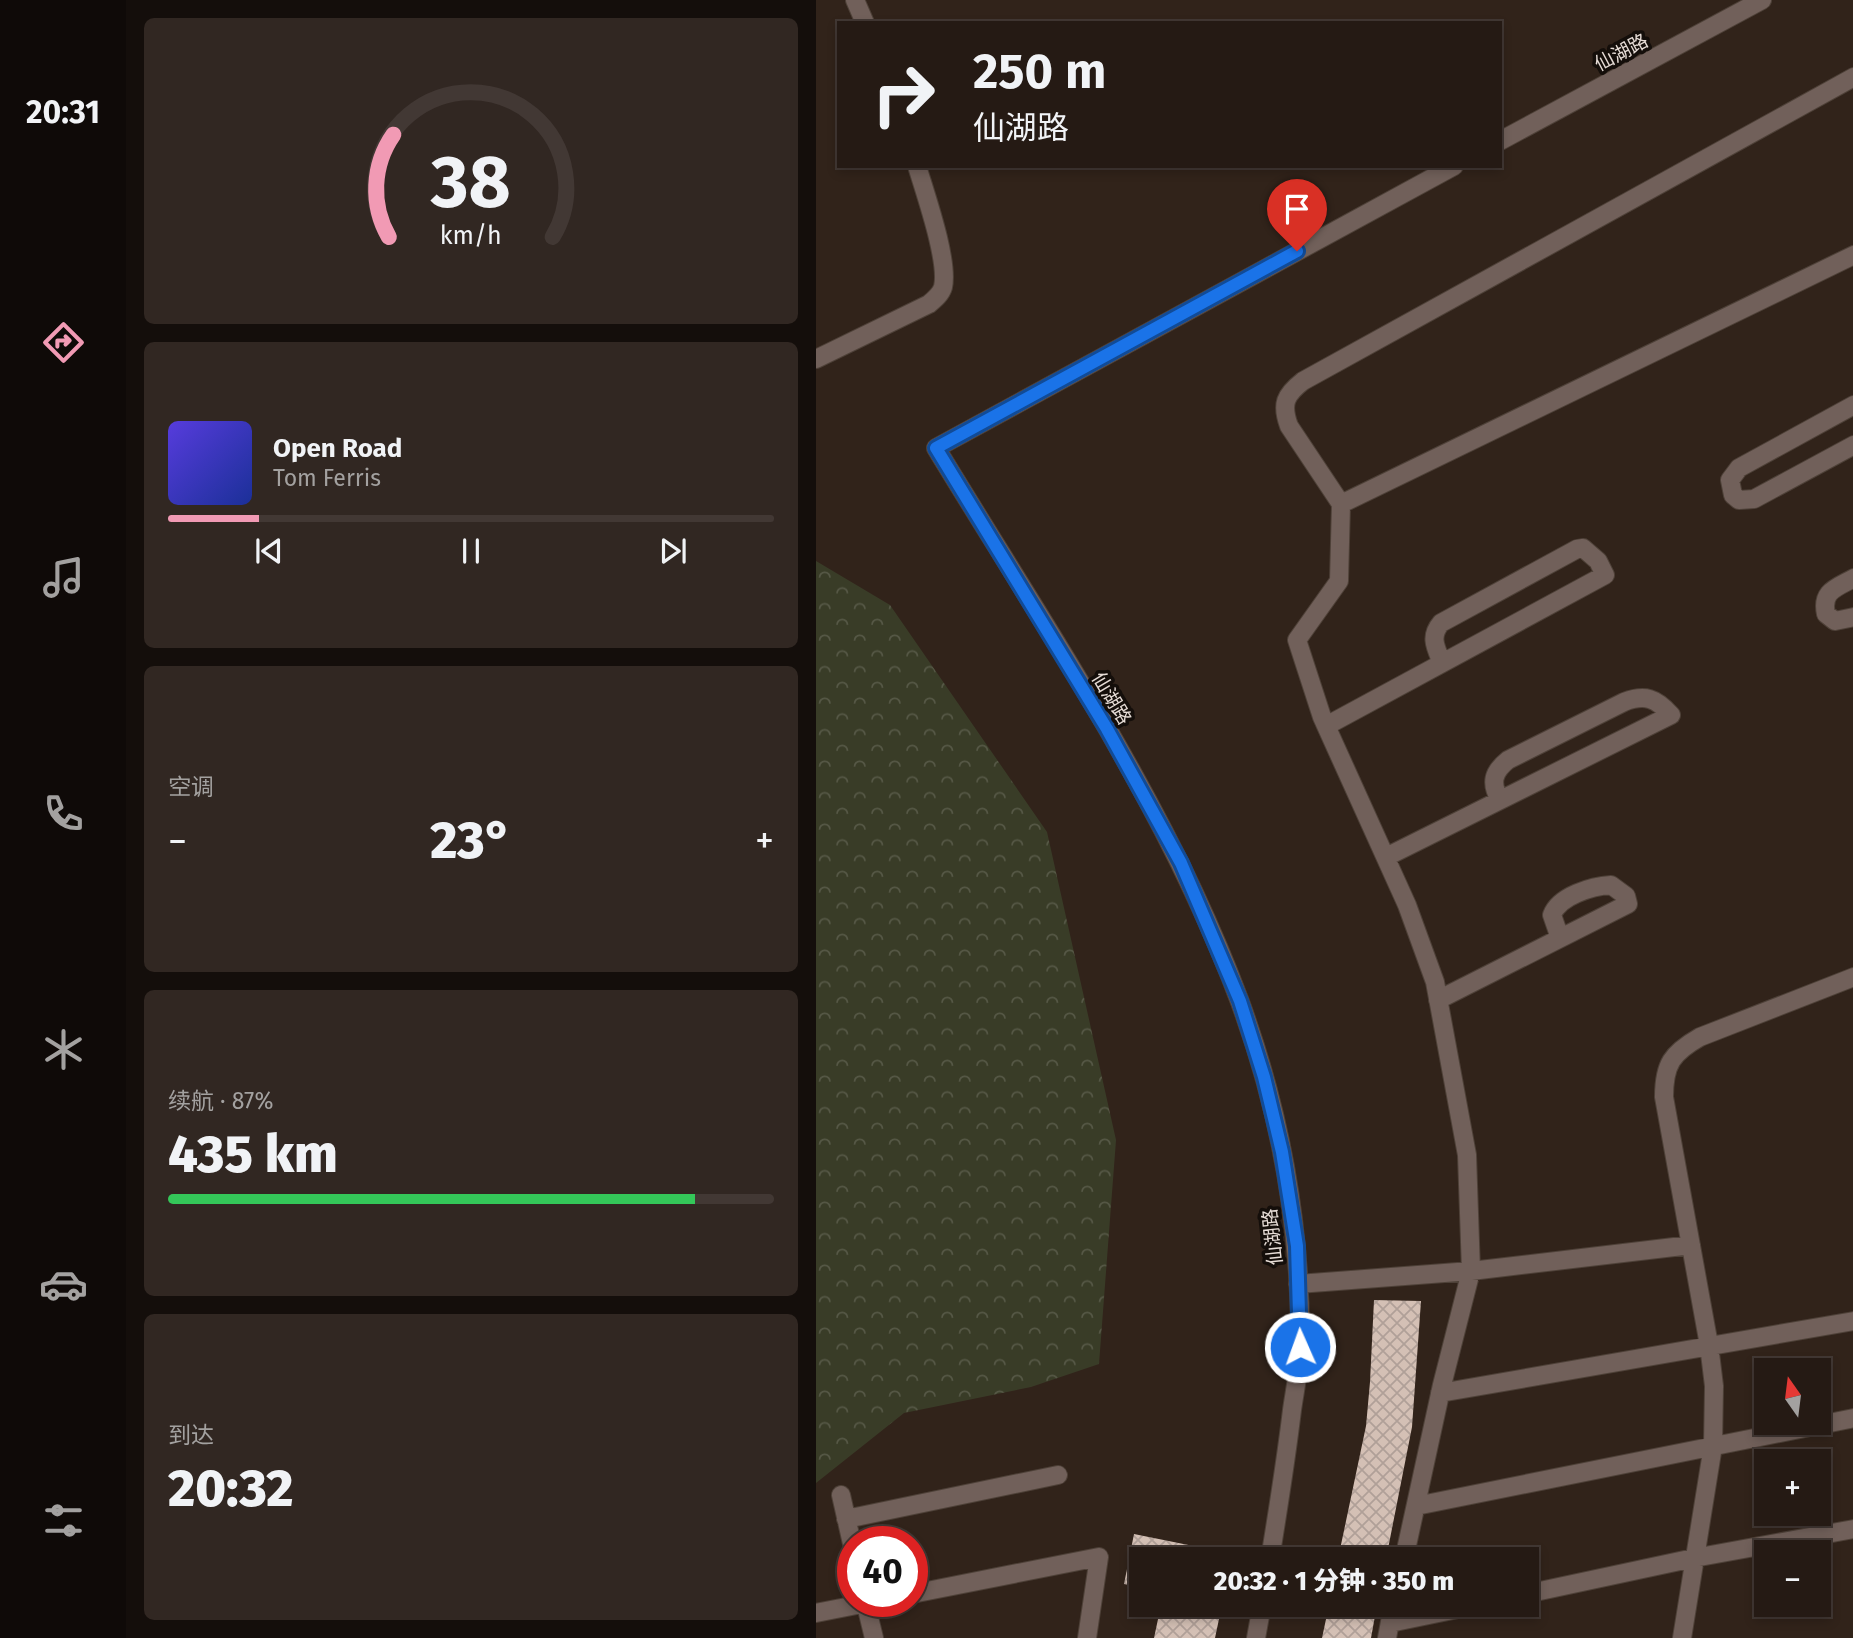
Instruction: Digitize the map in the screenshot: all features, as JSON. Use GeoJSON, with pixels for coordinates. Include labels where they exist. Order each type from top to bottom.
{"type":"FeatureCollection","features":[{"type":"Feature","properties":{"kind":"street"},"geometry":{"type":"LineString","coordinates":[[855,0],[864,21]]}},
{"type":"Feature","properties":{"kind":"street","name":"仙湖路"},"geometry":{"type":"LineString","coordinates":[[1502,140],[1762,0]]}},
{"type":"Feature","properties":{"kind":"street"},"geometry":{"type":"LineString","coordinates":[[1406,1547],[1440,1393],[1471,1271],[1467,1155],[1438,1000],[1427,957],[1386,857],[1326,726],[1297,640],[1339,581],[1341,504],[1289,426],[1283,405],[1291,390],[1303,381],[1854,76]]}},
{"type":"Feature","properties":{"kind":"street"},"geometry":{"type":"LineString","coordinates":[[816,359],[929,304],[938,296],[943,286],[942,253],[918,168]]}},
{"type":"Feature","properties":{"kind":"street","name":"仙湖路"},"geometry":{"type":"LineString","coordinates":[[1272,1547],[1300,1347],[1297,1246],[1282,1152],[1264,1077],[1240,1001],[1181,863],[1107,729],[936,448],[1450,168]]}},
{"type":"Feature","properties":{"kind":"street"},"geometry":{"type":"LineString","coordinates":[[1341,504],[1854,255]]}},
{"type":"Feature","properties":{"kind":"street"},"geometry":{"type":"LineString","coordinates":[[1854,405],[1739,468],[1730,480],[1733,495],[1739,500],[1754,499],[1854,445]]}},
{"type":"Feature","properties":{"kind":"street"},"geometry":{"type":"LineString","coordinates":[[1326,726],[1605,575],[1598,561],[1583,548],[1577,548],[1441,623],[1435,630],[1433,641],[1442,663]]}},
{"type":"Feature","properties":{"kind":"street"},"geometry":{"type":"LineString","coordinates":[[1854,578],[1832,590],[1824,603],[1826,614],[1835,621],[1854,617]]}},
{"type":"Feature","properties":{"kind":"street"},"geometry":{"type":"LineString","coordinates":[[1386,857],[1671,715],[1650,697],[1637,697],[1612,708],[1508,761],[1496,770],[1496,793],[1500,800]]}},
{"type":"Feature","properties":{"kind":"street"},"geometry":{"type":"LineString","coordinates":[[1438,1000],[1560,939]]}},
{"type":"Feature","properties":{"kind":"street"},"geometry":{"type":"LineString","coordinates":[[1682,1638],[1713,1446],[1714,1386],[1664,1097],[1664,1078],[1671,1060],[1682,1048],[1700,1037],[1854,977]]}},
{"type":"Feature","properties":{"kind":"street"},"geometry":{"type":"LineString","coordinates":[[1298,1284],[1471,1271],[1690,1245]]}},
{"type":"Feature","properties":{"kind":"street"},"geometry":{"type":"LineString","coordinates":[[1440,1393],[1854,1321]]}},
{"type":"Feature","properties":{"kind":"street"},"geometry":{"type":"LineString","coordinates":[[1416,1506],[1854,1418]]}},
{"type":"Feature","properties":{"kind":"street"},"geometry":{"type":"LineString","coordinates":[[846,1519],[1058,1475]]}},
{"type":"Feature","properties":{"kind":"street"},"geometry":{"type":"LineString","coordinates":[[841,1495],[848,1526]]}},
{"type":"Feature","properties":{"kind":"street"},"geometry":{"type":"LineString","coordinates":[[1539,1591],[1694,1558],[1854,1529]]}},
{"type":"Feature","properties":{"kind":"street"},"geometry":{"type":"LineString","coordinates":[[928,1591],[1099,1557],[1087,1638]]}},
{"type":"Feature","properties":{"kind":"street"},"geometry":{"type":"LineString","coordinates":[[816,1613],[837,1609]]}},
{"type":"Feature","properties":{"kind":"street"},"geometry":{"type":"LineString","coordinates":[[872,1617],[874,1638]]}},
{"type":"Feature","properties":{"kind":"street"},"geometry":{"type":"LineString","coordinates":[[1256,1638],[1260,1617]]}},
{"type":"Feature","properties":{"kind":"street"},"geometry":{"type":"LineString","coordinates":[[1388,1631],[1436,1617]]}},
{"type":"Feature","properties":{"kind":"green space"},"geometry":{"type":"Polygon","coordinates":[[[816,561],[890,605],[1047,832],[1116,1140],[1099,1364],[1031,1387],[904,1413],[816,1483],[816,561]]]}},
{"type":"Feature","properties":{"kind":"building"},"geometry":{"type":"Polygon","coordinates":[[[1374,1300],[1421,1301],[1412,1427],[1388,1547],[1341,1547],[1366,1426],[1374,1300]]]}},
{"type":"Feature","properties":{"kind":"building"},"geometry":{"type":"Polygon","coordinates":[[[1134,1534],[1198,1547],[1131,1547],[1134,1534]]]}},
{"type":"Feature","properties":{"kind":"building"},"geometry":{"type":"Polygon","coordinates":[[[1129,1559],[1129,1585],[1124,1584],[1129,1559]]]}},
{"type":"Feature","properties":{"kind":"building"},"geometry":{"type":"Polygon","coordinates":[[[1158,1617],[1219,1617],[1215,1638],[1154,1638],[1158,1617]]]}},
{"type":"Feature","properties":{"kind":"building"},"geometry":{"type":"Polygon","coordinates":[[[1326,1617],[1375,1617],[1371,1638],[1322,1638],[1326,1617]]]}},
{"type":"Feature","properties":{"kind":"route"},"geometry":{"type":"LineString","coordinates":[[1297,251],[936,448],[1107,729],[1181,863],[1240,1001],[1264,1077],[1282,1152],[1297,1246],[1300,1347]]}}]}
